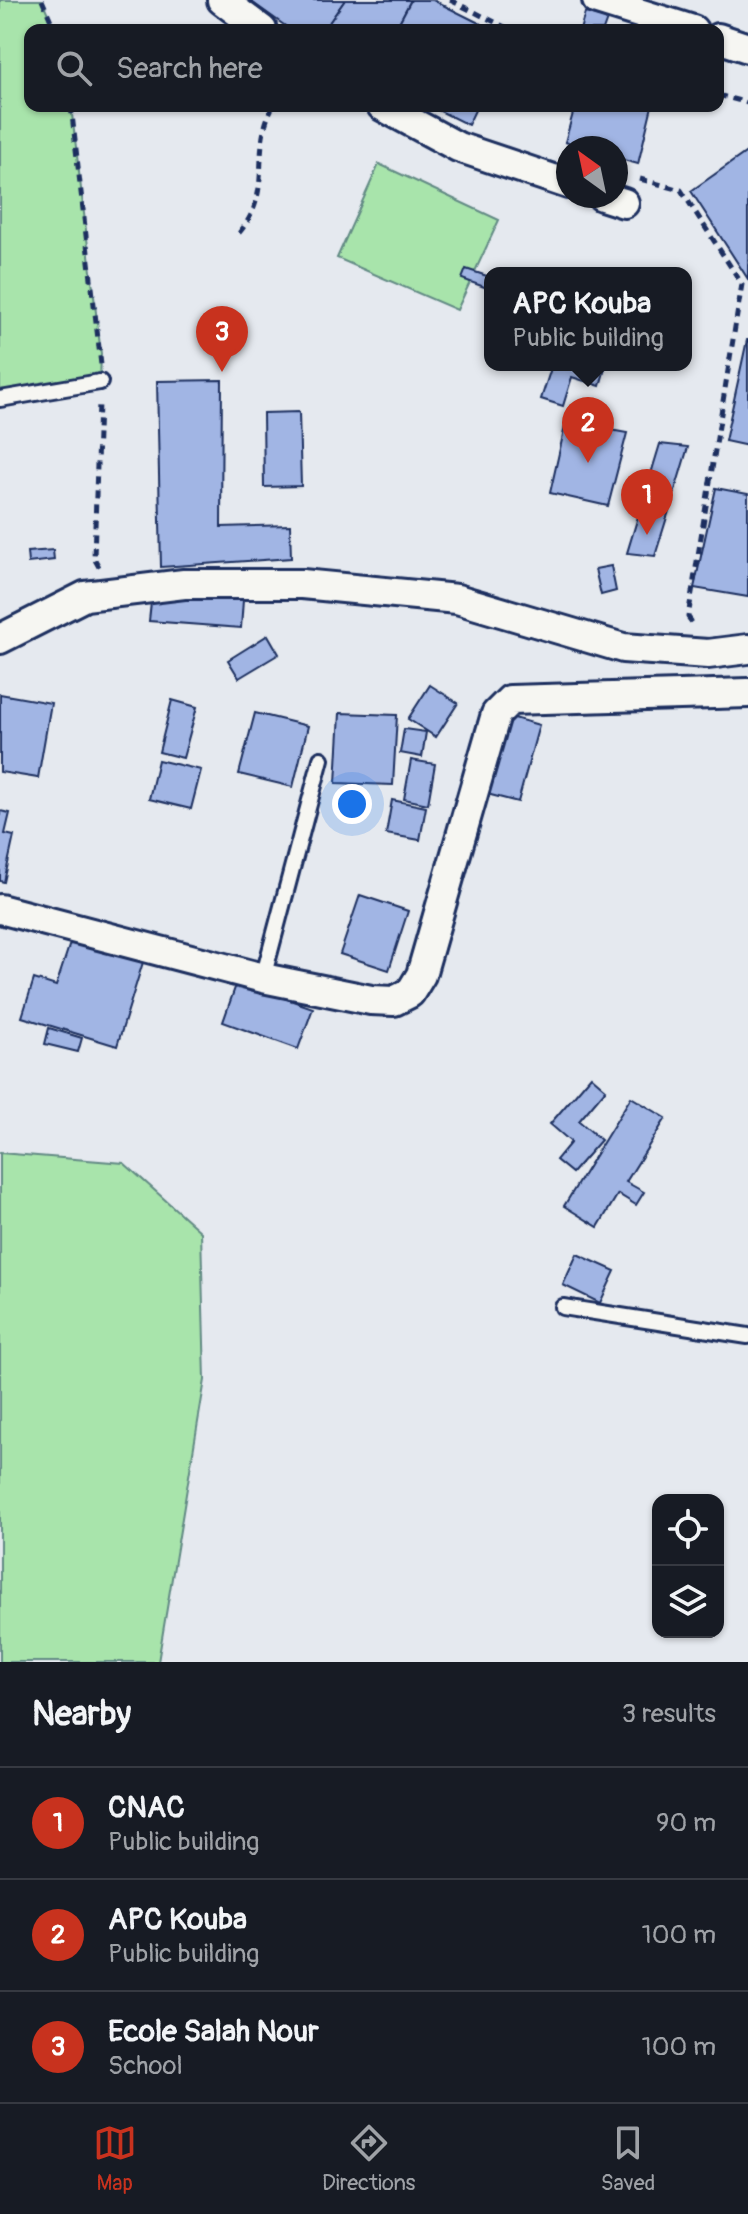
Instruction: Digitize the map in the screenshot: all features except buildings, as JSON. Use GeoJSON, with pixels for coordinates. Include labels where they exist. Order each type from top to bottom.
{"type":"FeatureCollection","features":[{"type":"Feature","properties":{"kind":"street"},"geometry":{"type":"LineString","coordinates":[[222,0],[254,24]]}},
{"type":"Feature","properties":{"kind":"street"},"geometry":{"type":"LineString","coordinates":[[597,0],[674,24]]}},
{"type":"Feature","properties":{"kind":"street"},"geometry":{"type":"LineString","coordinates":[[724,40],[748,48]]}},
{"type":"Feature","properties":{"kind":"street"},"geometry":{"type":"LineString","coordinates":[[393,112],[458,147],[556,180]]}},
{"type":"Feature","properties":{"kind":"street"},"geometry":{"type":"LineString","coordinates":[[0,639],[85,596],[184,584],[356,587],[457,599],[623,648],[708,654],[748,649]]}},
{"type":"Feature","properties":{"kind":"street"},"geometry":{"type":"LineString","coordinates":[[0,909],[263,978],[371,1000],[394,1001],[410,993],[421,975],[496,714],[510,700],[748,693]]}},
{"type":"Feature","properties":{"kind":"lane"},"geometry":{"type":"LineString","coordinates":[[0,399],[100,382]]}},
{"type":"Feature","properties":{"kind":"lane"},"geometry":{"type":"LineString","coordinates":[[263,978],[321,759]]}},
{"type":"Feature","properties":{"kind":"lane"},"geometry":{"type":"LineString","coordinates":[[563,1307],[748,1336]]}},
{"type":"Feature","properties":{"kind":"path"},"geometry":{"type":"LineString","coordinates":[[42,0],[52,24]]}},
{"type":"Feature","properties":{"kind":"path"},"geometry":{"type":"LineString","coordinates":[[450,0],[499,24]]}},
{"type":"Feature","properties":{"kind":"path"},"geometry":{"type":"LineString","coordinates":[[724,97],[748,103]]}},
{"type":"Feature","properties":{"kind":"path"},"geometry":{"type":"LineString","coordinates":[[72,112],[101,354],[94,558],[114,592]]}},
{"type":"Feature","properties":{"kind":"path"},"geometry":{"type":"LineString","coordinates":[[239,233],[259,202],[264,138],[271,112]]}},
{"type":"Feature","properties":{"kind":"path"},"geometry":{"type":"LineString","coordinates":[[628,192],[681,190],[742,284],[688,617],[696,628]]}},
{"type":"Feature","properties":{"kind":"green space"},"geometry":{"type":"Polygon","coordinates":[[[0,0],[42,0],[52,24],[24,24],[24,112],[72,112],[101,354],[100,382],[0,399],[0,0]]]}},
{"type":"Feature","properties":{"kind":"green space"},"geometry":{"type":"Polygon","coordinates":[[[379,164],[499,220],[457,310],[337,258],[379,164]]]}},
{"type":"Feature","properties":{"kind":"green space"},"geometry":{"type":"Polygon","coordinates":[[[0,1153],[124,1163],[201,1232],[205,1380],[158,1662],[0,1662],[0,1153]]]}},
{"type":"Feature","properties":{"kind":"place","name":"Ecole Salah Nour"},"geometry":{"type":"Point","coordinates":[222,372]}},
{"type":"Feature","properties":{"kind":"place","name":"APC Kouba"},"geometry":{"type":"Point","coordinates":[588,463]}},
{"type":"Feature","properties":{"kind":"place","name":"CNAC"},"geometry":{"type":"Point","coordinates":[647,535]}}]}
